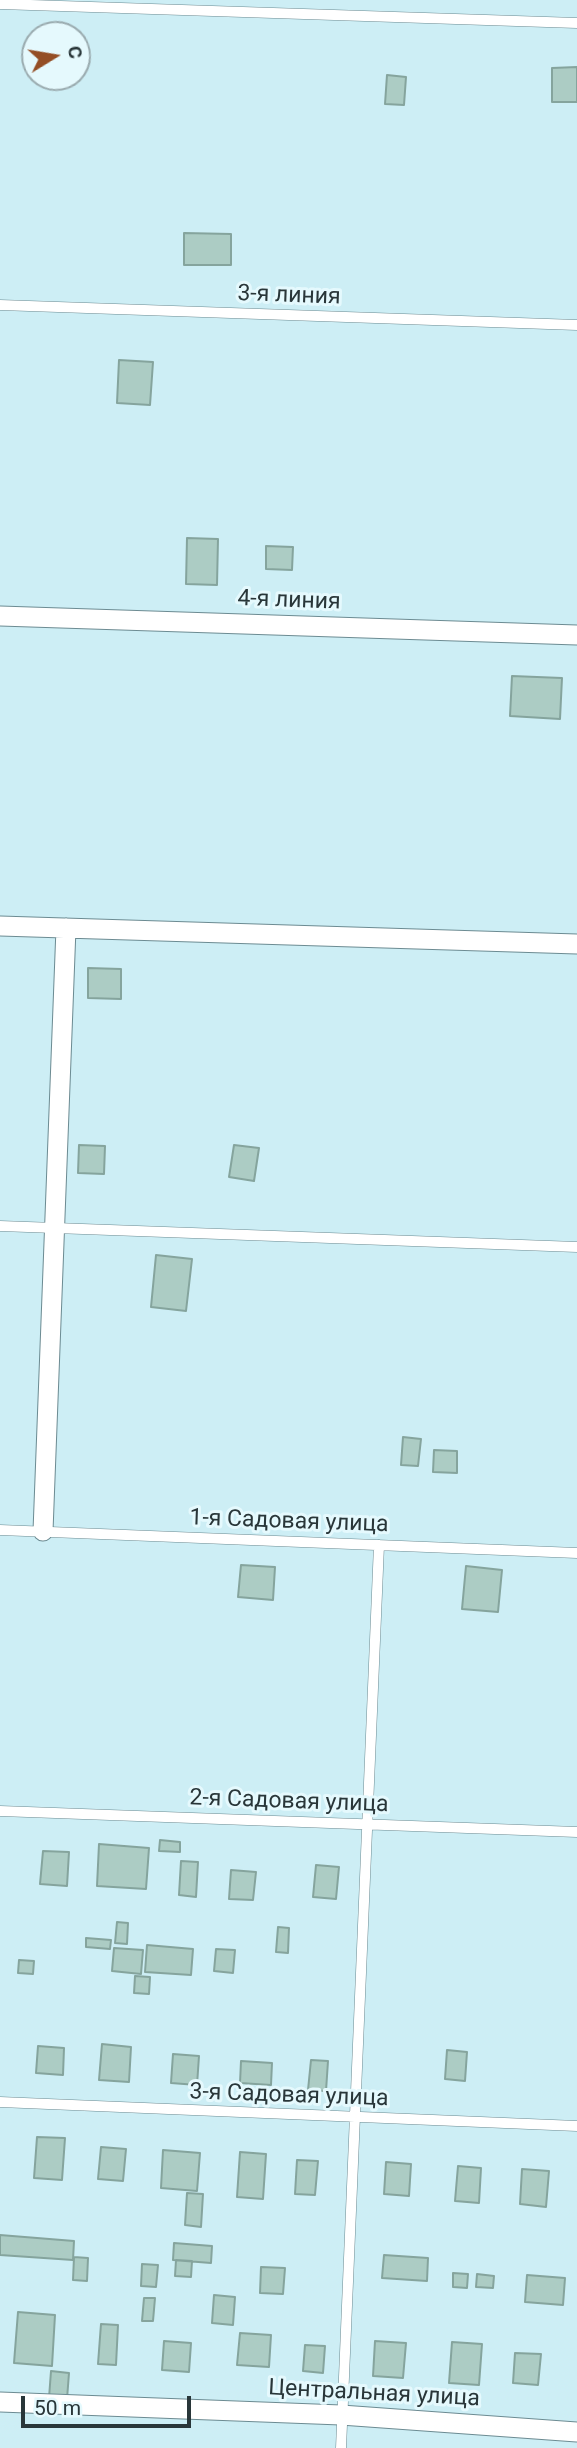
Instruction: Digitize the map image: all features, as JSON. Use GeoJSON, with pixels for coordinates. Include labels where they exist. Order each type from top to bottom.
{"type":"FeatureCollection","features":[{"type":"Feature","properties":{"kind":"street","name":"4-я линия"},"geometry":{"type":"LineString","coordinates":[[0,616],[577,635]]}},
{"type":"Feature","properties":{"kind":"street"},"geometry":{"type":"LineString","coordinates":[[0,926],[577,944]]}},
{"type":"Feature","properties":{"kind":"street"},"geometry":{"type":"LineString","coordinates":[[43,1531],[66,928]]}},
{"type":"Feature","properties":{"kind":"street","name":"Центральная улица"},"geometry":{"type":"LineString","coordinates":[[0,2402],[341,2415],[577,2432]]}},
{"type":"Feature","properties":{"kind":"lane"},"geometry":{"type":"LineString","coordinates":[[0,4],[577,23]]}},
{"type":"Feature","properties":{"kind":"lane","name":"3-я линия"},"geometry":{"type":"LineString","coordinates":[[0,305],[577,325]]}},
{"type":"Feature","properties":{"kind":"lane"},"geometry":{"type":"LineString","coordinates":[[0,1226],[577,1247]]}},
{"type":"Feature","properties":{"kind":"lane","name":"1-я Садовая улица"},"geometry":{"type":"LineString","coordinates":[[0,1530],[577,1553]]}},
{"type":"Feature","properties":{"kind":"lane"},"geometry":{"type":"LineString","coordinates":[[341,2448],[379,1545]]}},
{"type":"Feature","properties":{"kind":"lane","name":"2-я Садовая улица"},"geometry":{"type":"LineString","coordinates":[[0,1811],[577,1832]]}},
{"type":"Feature","properties":{"kind":"lane","name":"3-я Садовая улица"},"geometry":{"type":"LineString","coordinates":[[0,2102],[577,2126]]}},
{"type":"Feature","properties":{"kind":"building"},"geometry":{"type":"Polygon","coordinates":[[[577,67],[577,102],[552,102],[552,68],[577,67]]]}},
{"type":"Feature","properties":{"kind":"building"},"geometry":{"type":"Polygon","coordinates":[[[387,75],[406,77],[404,105],[385,104],[387,75]]]}},
{"type":"Feature","properties":{"kind":"building"},"geometry":{"type":"Polygon","coordinates":[[[184,233],[231,234],[231,265],[184,265],[184,233]]]}},
{"type":"Feature","properties":{"kind":"building"},"geometry":{"type":"Polygon","coordinates":[[[119,360],[153,362],[150,405],[117,403],[119,360]]]}},
{"type":"Feature","properties":{"kind":"building"},"geometry":{"type":"Polygon","coordinates":[[[187,538],[218,539],[217,585],[186,584],[187,538]]]}},
{"type":"Feature","properties":{"kind":"building"},"geometry":{"type":"Polygon","coordinates":[[[266,546],[293,547],[292,570],[266,569],[266,546]]]}},
{"type":"Feature","properties":{"kind":"building"},"geometry":{"type":"Polygon","coordinates":[[[512,676],[562,678],[560,719],[510,716],[512,676]]]}},
{"type":"Feature","properties":{"kind":"building"},"geometry":{"type":"Polygon","coordinates":[[[88,968],[121,969],[121,999],[88,998],[88,968]]]}},
{"type":"Feature","properties":{"kind":"building"},"geometry":{"type":"Polygon","coordinates":[[[79,1145],[105,1146],[104,1174],[78,1173],[79,1145]]]}},
{"type":"Feature","properties":{"kind":"building"},"geometry":{"type":"Polygon","coordinates":[[[234,1145],[259,1148],[254,1181],[229,1177],[234,1145]]]}},
{"type":"Feature","properties":{"kind":"building"},"geometry":{"type":"Polygon","coordinates":[[[156,1255],[192,1259],[186,1311],[151,1307],[156,1255]]]}},
{"type":"Feature","properties":{"kind":"building"},"geometry":{"type":"Polygon","coordinates":[[[403,1437],[421,1439],[418,1466],[401,1465],[403,1437]]]}},
{"type":"Feature","properties":{"kind":"building"},"geometry":{"type":"Polygon","coordinates":[[[434,1450],[457,1451],[457,1473],[433,1472],[434,1450]]]}},
{"type":"Feature","properties":{"kind":"building"},"geometry":{"type":"Polygon","coordinates":[[[241,1565],[275,1567],[273,1600],[238,1597],[241,1565]]]}},
{"type":"Feature","properties":{"kind":"building"},"geometry":{"type":"Polygon","coordinates":[[[466,1566],[502,1570],[498,1612],[462,1609],[466,1566]]]}},
{"type":"Feature","properties":{"kind":"building"},"geometry":{"type":"Polygon","coordinates":[[[160,1840],[180,1842],[180,1852],[159,1851],[160,1840]]]}},
{"type":"Feature","properties":{"kind":"building"},"geometry":{"type":"Polygon","coordinates":[[[99,1844],[149,1848],[146,1889],[97,1886],[99,1844]]]}},
{"type":"Feature","properties":{"kind":"building"},"geometry":{"type":"Polygon","coordinates":[[[43,1851],[69,1852],[67,1886],[40,1884],[43,1851]]]}},
{"type":"Feature","properties":{"kind":"building"},"geometry":{"type":"Polygon","coordinates":[[[181,1861],[198,1862],[196,1897],[179,1895],[181,1861]]]}},
{"type":"Feature","properties":{"kind":"building"},"geometry":{"type":"Polygon","coordinates":[[[316,1865],[339,1867],[336,1899],[313,1897],[316,1865]]]}},
{"type":"Feature","properties":{"kind":"building"},"geometry":{"type":"Polygon","coordinates":[[[231,1870],[256,1872],[253,1900],[229,1899],[231,1870]]]}},
{"type":"Feature","properties":{"kind":"building"},"geometry":{"type":"Polygon","coordinates":[[[117,1922],[128,1923],[127,1944],[115,1943],[117,1922]]]}},
{"type":"Feature","properties":{"kind":"building"},"geometry":{"type":"Polygon","coordinates":[[[278,1927],[289,1928],[288,1953],[276,1952],[278,1927]]]}},
{"type":"Feature","properties":{"kind":"building"},"geometry":{"type":"Polygon","coordinates":[[[86,1938],[111,1940],[110,1949],[86,1947],[86,1938]]]}},
{"type":"Feature","properties":{"kind":"building"},"geometry":{"type":"Polygon","coordinates":[[[147,1945],[193,1949],[191,1975],[145,1972],[147,1945]]]}},
{"type":"Feature","properties":{"kind":"building"},"geometry":{"type":"Polygon","coordinates":[[[114,1948],[143,1950],[141,1974],[112,1971],[114,1948]]]}},
{"type":"Feature","properties":{"kind":"building"},"geometry":{"type":"Polygon","coordinates":[[[216,1949],[235,1950],[233,1973],[214,1971],[216,1949]]]}},
{"type":"Feature","properties":{"kind":"building"},"geometry":{"type":"Polygon","coordinates":[[[19,1960],[34,1961],[33,1974],[18,1973],[19,1960]]]}},
{"type":"Feature","properties":{"kind":"building"},"geometry":{"type":"Polygon","coordinates":[[[135,1976],[150,1977],[149,1994],[134,1993],[135,1976]]]}},
{"type":"Feature","properties":{"kind":"building"},"geometry":{"type":"Polygon","coordinates":[[[102,2044],[131,2047],[129,2082],[99,2080],[102,2044]]]}},
{"type":"Feature","properties":{"kind":"building"},"geometry":{"type":"Polygon","coordinates":[[[38,2046],[64,2048],[63,2075],[36,2073],[38,2046]]]}},
{"type":"Feature","properties":{"kind":"building"},"geometry":{"type":"Polygon","coordinates":[[[447,2050],[467,2052],[465,2081],[445,2079],[447,2050]]]}},
{"type":"Feature","properties":{"kind":"building"},"geometry":{"type":"Polygon","coordinates":[[[173,2054],[199,2056],[197,2085],[171,2083],[173,2054]]]}},
{"type":"Feature","properties":{"kind":"building"},"geometry":{"type":"Polygon","coordinates":[[[311,2060],[328,2061],[326,2091],[308,2090],[311,2060]]]}},
{"type":"Feature","properties":{"kind":"building"},"geometry":{"type":"Polygon","coordinates":[[[241,2061],[272,2063],[271,2085],[240,2083],[241,2061]]]}},
{"type":"Feature","properties":{"kind":"building"},"geometry":{"type":"Polygon","coordinates":[[[37,2137],[65,2138],[62,2180],[34,2178],[37,2137]]]}},
{"type":"Feature","properties":{"kind":"building"},"geometry":{"type":"Polygon","coordinates":[[[101,2147],[126,2149],[123,2181],[98,2179],[101,2147]]]}},
{"type":"Feature","properties":{"kind":"building"},"geometry":{"type":"Polygon","coordinates":[[[163,2150],[200,2153],[197,2191],[161,2188],[163,2150]]]}},
{"type":"Feature","properties":{"kind":"building"},"geometry":{"type":"Polygon","coordinates":[[[240,2152],[266,2154],[263,2199],[237,2197],[240,2152]]]}},
{"type":"Feature","properties":{"kind":"building"},"geometry":{"type":"Polygon","coordinates":[[[297,2160],[318,2161],[315,2195],[295,2194],[297,2160]]]}},
{"type":"Feature","properties":{"kind":"building"},"geometry":{"type":"Polygon","coordinates":[[[386,2162],[411,2164],[409,2196],[384,2194],[386,2162]]]}},
{"type":"Feature","properties":{"kind":"building"},"geometry":{"type":"Polygon","coordinates":[[[458,2166],[481,2168],[479,2203],[455,2201],[458,2166]]]}},
{"type":"Feature","properties":{"kind":"building"},"geometry":{"type":"Polygon","coordinates":[[[522,2169],[549,2171],[546,2207],[520,2204],[522,2169]]]}},
{"type":"Feature","properties":{"kind":"building"},"geometry":{"type":"Polygon","coordinates":[[[187,2193],[203,2194],[201,2227],[185,2225],[187,2193]]]}},
{"type":"Feature","properties":{"kind":"building"},"geometry":{"type":"Polygon","coordinates":[[[0,2235],[74,2241],[73,2260],[0,2255],[0,2235]]]}},
{"type":"Feature","properties":{"kind":"building"},"geometry":{"type":"Polygon","coordinates":[[[174,2243],[212,2246],[211,2263],[173,2260],[174,2243]]]}},
{"type":"Feature","properties":{"kind":"building"},"geometry":{"type":"Polygon","coordinates":[[[384,2255],[428,2258],[427,2281],[382,2278],[384,2255]]]}},
{"type":"Feature","properties":{"kind":"building"},"geometry":{"type":"Polygon","coordinates":[[[74,2257],[88,2258],[87,2281],[73,2280],[74,2257]]]}},
{"type":"Feature","properties":{"kind":"building"},"geometry":{"type":"Polygon","coordinates":[[[176,2260],[192,2261],[191,2277],[175,2276],[176,2260]]]}},
{"type":"Feature","properties":{"kind":"building"},"geometry":{"type":"Polygon","coordinates":[[[142,2264],[158,2265],[156,2287],[141,2286],[142,2264]]]}},
{"type":"Feature","properties":{"kind":"building"},"geometry":{"type":"Polygon","coordinates":[[[261,2267],[285,2268],[283,2294],[260,2293],[261,2267]]]}},
{"type":"Feature","properties":{"kind":"building"},"geometry":{"type":"Polygon","coordinates":[[[453,2273],[468,2274],[467,2288],[453,2287],[453,2273]]]}},
{"type":"Feature","properties":{"kind":"building"},"geometry":{"type":"Polygon","coordinates":[[[477,2274],[494,2276],[493,2288],[476,2287],[477,2274]]]}},
{"type":"Feature","properties":{"kind":"building"},"geometry":{"type":"Polygon","coordinates":[[[527,2275],[565,2278],[563,2305],[525,2302],[527,2275]]]}},
{"type":"Feature","properties":{"kind":"building"},"geometry":{"type":"Polygon","coordinates":[[[214,2295],[235,2297],[233,2325],[212,2323],[214,2295]]]}},
{"type":"Feature","properties":{"kind":"building"},"geometry":{"type":"Polygon","coordinates":[[[144,2298],[155,2298],[153,2321],[142,2321],[144,2298]]]}},
{"type":"Feature","properties":{"kind":"building"},"geometry":{"type":"Polygon","coordinates":[[[18,2312],[55,2315],[52,2366],[14,2363],[18,2312]]]}},
{"type":"Feature","properties":{"kind":"building"},"geometry":{"type":"Polygon","coordinates":[[[101,2324],[118,2325],[116,2365],[98,2364],[101,2324]]]}},
{"type":"Feature","properties":{"kind":"building"},"geometry":{"type":"Polygon","coordinates":[[[240,2333],[271,2335],[269,2367],[237,2365],[240,2333]]]}},
{"type":"Feature","properties":{"kind":"building"},"geometry":{"type":"Polygon","coordinates":[[[164,2341],[191,2343],[189,2372],[162,2370],[164,2341]]]}},
{"type":"Feature","properties":{"kind":"building"},"geometry":{"type":"Polygon","coordinates":[[[375,2341],[406,2343],[403,2378],[373,2376],[375,2341]]]}},
{"type":"Feature","properties":{"kind":"building"},"geometry":{"type":"Polygon","coordinates":[[[452,2342],[482,2344],[479,2385],[449,2383],[452,2342]]]}},
{"type":"Feature","properties":{"kind":"building"},"geometry":{"type":"Polygon","coordinates":[[[305,2345],[325,2346],[323,2373],[303,2371],[305,2345]]]}},
{"type":"Feature","properties":{"kind":"building"},"geometry":{"type":"Polygon","coordinates":[[[515,2353],[541,2354],[538,2385],[513,2383],[515,2353]]]}},
{"type":"Feature","properties":{"kind":"building"},"geometry":{"type":"Polygon","coordinates":[[[51,2371],[69,2373],[67,2399],[49,2398],[51,2371]]]}}]}
